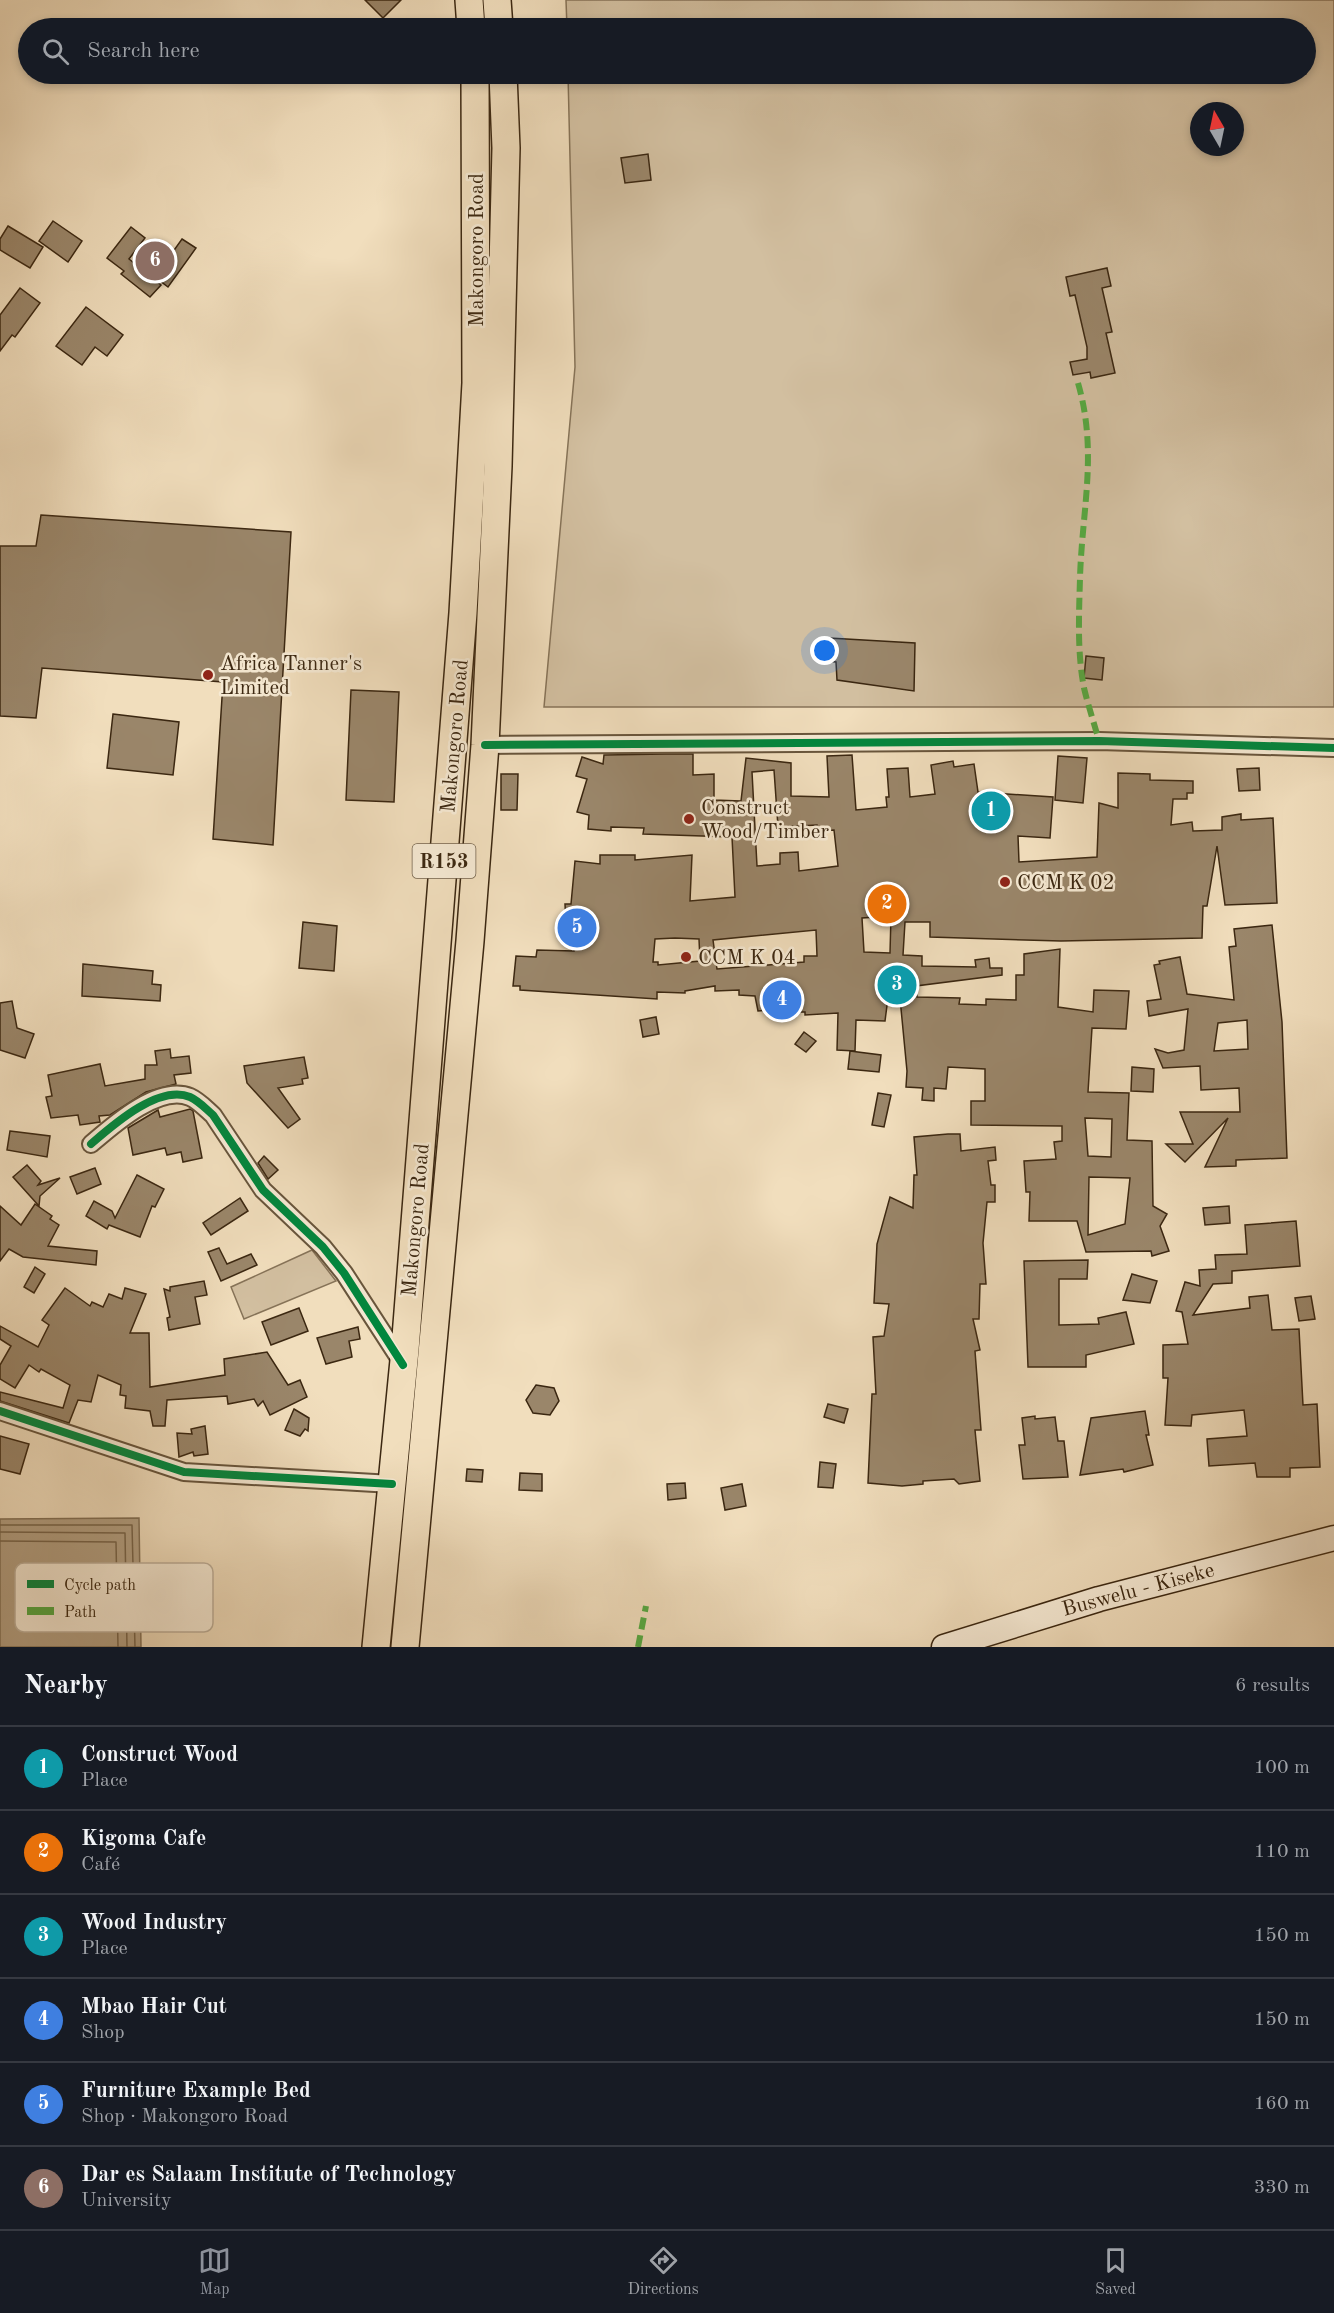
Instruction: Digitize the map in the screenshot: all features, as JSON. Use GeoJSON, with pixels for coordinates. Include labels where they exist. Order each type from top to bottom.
{"type":"FeatureCollection","features":[{"type":"Feature","properties":{"kind":"main road"},"geometry":{"type":"LineString","coordinates":[[469,0],[470,18]]}},
{"type":"Feature","properties":{"kind":"main road"},"geometry":{"type":"LineString","coordinates":[[497,0],[498,18]]}},
{"type":"Feature","properties":{"kind":"main road","name":"Makongoro Road"},"geometry":{"type":"LineString","coordinates":[[376,1647],[403,1365],[464,601],[476,383],[475,84]]}},
{"type":"Feature","properties":{"kind":"main road","name":"Makongoro Road"},"geometry":{"type":"LineString","coordinates":[[405,1647],[470,941],[485,745],[498,466],[506,148],[503,84]]}},
{"type":"Feature","properties":{"kind":"main road","name":"Buswelu - Kiseke"},"geometry":{"type":"LineString","coordinates":[[944,1647],[1099,1599],[1334,1538]]}},
{"type":"Feature","properties":{"kind":"street"},"geometry":{"type":"LineString","coordinates":[[485,745],[1099,741],[1334,748]]}},
{"type":"Feature","properties":{"kind":"street"},"geometry":{"type":"LineString","coordinates":[[91,1144],[119,1120],[149,1102],[170,1096],[189,1096],[202,1105],[213,1115],[263,1190],[323,1246],[344,1273],[403,1365]]}},
{"type":"Feature","properties":{"kind":"street"},"geometry":{"type":"LineString","coordinates":[[0,1411],[184,1472],[392,1484]]}},
{"type":"Feature","properties":{"kind":"shaded area"},"geometry":{"type":"Polygon","coordinates":[[[566,0],[1334,0],[1334,707],[544,707],[575,367],[568,84],[1316,84],[1316,18],[567,18],[566,0]]]}},
{"type":"Feature","properties":{"kind":"shaded area"},"geometry":{"type":"Polygon","coordinates":[[[312,1250],[336,1281],[244,1319],[231,1287],[312,1250]]]}},
{"type":"Feature","properties":{"kind":"water"},"geometry":{"type":"Polygon","coordinates":[[[139,1518],[140,1563],[15,1563],[15,1632],[141,1632],[141,1647],[0,1647],[0,1519],[139,1518]]]}},
{"type":"Feature","properties":{"kind":"building"},"geometry":{"type":"Polygon","coordinates":[[[365,0],[401,0],[383,18],[365,0]]]}},
{"type":"Feature","properties":{"kind":"building"},"geometry":{"type":"Polygon","coordinates":[[[648,154],[651,180],[625,183],[621,158],[648,154]]]}},
{"type":"Feature","properties":{"kind":"building"},"geometry":{"type":"Polygon","coordinates":[[[53,221],[82,241],[68,262],[39,241],[53,221]]]}},
{"type":"Feature","properties":{"kind":"building"},"geometry":{"type":"Polygon","coordinates":[[[8,226],[43,247],[30,268],[0,250],[0,239],[8,226]]]}},
{"type":"Feature","properties":{"kind":"building"},"geometry":{"type":"Polygon","coordinates":[[[131,227],[145,238],[129,259],[161,285],[150,297],[121,274],[124,271],[107,258],[131,227]]]}},
{"type":"Feature","properties":{"kind":"building"},"geometry":{"type":"Polygon","coordinates":[[[182,239],[196,248],[168,287],[155,277],[182,239]]]}},
{"type":"Feature","properties":{"kind":"building"},"geometry":{"type":"Polygon","coordinates":[[[1107,268],[1111,286],[1102,288],[1112,332],[1106,333],[1115,373],[1091,378],[1090,372],[1073,375],[1070,362],[1087,359],[1087,347],[1075,295],[1070,296],[1066,277],[1107,268]]]}},
{"type":"Feature","properties":{"kind":"building"},"geometry":{"type":"Polygon","coordinates":[[[20,288],[40,303],[15,337],[12,335],[0,351],[0,315],[20,288]]]}},
{"type":"Feature","properties":{"kind":"building"},"geometry":{"type":"Polygon","coordinates":[[[86,307],[123,335],[107,356],[95,347],[82,365],[56,346],[86,307]]]}},
{"type":"Feature","properties":{"kind":"building","name":"Africa Tanner's Limited"},"geometry":{"type":"Polygon","coordinates":[[[41,515],[291,532],[273,845],[213,839],[223,682],[42,668],[36,718],[0,716],[0,546],[36,546],[41,515]]]}},
{"type":"Feature","properties":{"kind":"building"},"geometry":{"type":"Polygon","coordinates":[[[829,638],[915,643],[914,691],[837,680],[836,662],[827,661],[829,638]]]}},
{"type":"Feature","properties":{"kind":"building"},"geometry":{"type":"Polygon","coordinates":[[[1086,656],[1104,658],[1102,680],[1084,678],[1086,656]]]}},
{"type":"Feature","properties":{"kind":"building"},"geometry":{"type":"Polygon","coordinates":[[[351,690],[399,692],[394,802],[346,800],[351,690]]]}},
{"type":"Feature","properties":{"kind":"building","name":"Africa Tanner's Limited"},"geometry":{"type":"Polygon","coordinates":[[[113,714],[179,722],[173,775],[107,768],[113,714]]]}},
{"type":"Feature","properties":{"kind":"building"},"geometry":{"type":"Polygon","coordinates":[[[693,754],[693,775],[714,774],[714,800],[741,801],[746,758],[791,763],[791,796],[829,797],[827,756],[852,755],[856,810],[887,807],[886,797],[889,797],[887,769],[908,768],[910,797],[935,794],[931,765],[953,761],[954,767],[974,764],[978,792],[1053,797],[1050,838],[1018,836],[1019,862],[1097,857],[1099,803],[1118,808],[1118,773],[1150,774],[1150,780],[1193,781],[1193,793],[1187,793],[1187,799],[1173,799],[1171,825],[1192,822],[1193,831],[1222,830],[1222,817],[1241,814],[1241,820],[1273,818],[1277,903],[1225,905],[1217,846],[1207,906],[1203,906],[1202,938],[1061,941],[930,937],[930,922],[905,922],[903,955],[922,956],[922,966],[976,967],[975,960],[989,958],[990,968],[1002,968],[1002,975],[916,986],[917,997],[960,998],[959,1004],[986,1005],[986,999],[1016,1000],[1016,975],[1024,975],[1024,954],[1060,949],[1058,1007],[1093,1012],[1094,990],[1129,991],[1126,1029],[1092,1028],[1088,1092],[1129,1093],[1127,1140],[1152,1141],[1153,1206],[1167,1214],[1160,1226],[1169,1251],[1152,1256],[1151,1251],[1086,1252],[1077,1221],[1029,1221],[1030,1192],[1026,1192],[1024,1161],[1056,1159],[1054,1142],[1062,1141],[1062,1126],[971,1125],[971,1101],[985,1101],[985,1069],[948,1067],[946,1089],[934,1088],[934,1101],[922,1100],[923,1088],[906,1087],[907,1071],[897,967],[892,967],[885,1021],[856,1020],[855,1051],[837,1050],[838,1013],[805,1015],[805,1012],[779,1012],[779,1009],[758,1011],[755,996],[739,995],[739,990],[715,991],[715,986],[685,991],[685,993],[657,992],[657,999],[520,990],[520,986],[513,986],[516,956],[536,957],[537,950],[574,951],[572,924],[566,924],[565,904],[571,904],[575,861],[600,864],[600,855],[635,855],[635,860],[692,855],[690,901],[735,897],[732,837],[643,834],[644,828],[611,827],[611,831],[588,829],[589,815],[577,812],[587,779],[576,776],[582,757],[603,764],[604,755],[693,754]],[[774,770],[752,772],[757,866],[780,864],[780,853],[798,852],[799,871],[838,866],[834,830],[817,831],[817,825],[778,827],[774,770]],[[891,916],[862,918],[864,952],[890,953],[891,916]],[[816,930],[713,940],[717,969],[804,962],[804,956],[817,956],[816,930]],[[655,939],[653,962],[658,962],[658,965],[700,961],[699,939],[655,939]],[[1085,1118],[1088,1156],[1111,1157],[1112,1119],[1085,1118]],[[1089,1177],[1088,1235],[1125,1224],[1130,1178],[1089,1177]]]}},
{"type":"Feature","properties":{"kind":"building"},"geometry":{"type":"Polygon","coordinates":[[[1058,756],[1087,758],[1083,803],[1055,800],[1058,756]]]}},
{"type":"Feature","properties":{"kind":"building"},"geometry":{"type":"Polygon","coordinates":[[[1259,768],[1260,790],[1239,791],[1237,769],[1259,768]]]}},
{"type":"Feature","properties":{"kind":"building"},"geometry":{"type":"Polygon","coordinates":[[[501,774],[518,774],[517,810],[501,810],[501,774]]]}},
{"type":"Feature","properties":{"kind":"building"},"geometry":{"type":"Polygon","coordinates":[[[303,922],[337,926],[334,971],[299,968],[303,922]]]}},
{"type":"Feature","properties":{"kind":"building"},"geometry":{"type":"Polygon","coordinates":[[[1272,925],[1282,1022],[1287,1158],[1236,1160],[1236,1166],[1205,1167],[1228,1118],[1185,1162],[1166,1144],[1193,1144],[1180,1112],[1240,1112],[1239,1088],[1201,1090],[1200,1066],[1163,1068],[1155,1049],[1168,1053],[1184,1050],[1188,1009],[1149,1016],[1147,1001],[1161,999],[1154,965],[1160,964],[1159,961],[1180,957],[1187,994],[1234,1000],[1229,947],[1236,946],[1234,929],[1272,925]],[[1247,1020],[1218,1023],[1214,1051],[1248,1049],[1247,1020]]]}},
{"type":"Feature","properties":{"kind":"building"},"geometry":{"type":"Polygon","coordinates":[[[83,964],[153,971],[152,984],[161,985],[160,1001],[82,996],[83,964]]]}},
{"type":"Feature","properties":{"kind":"building"},"geometry":{"type":"Polygon","coordinates":[[[12,1001],[17,1028],[34,1034],[25,1058],[0,1050],[0,1003],[12,1001]]]}},
{"type":"Feature","properties":{"kind":"building"},"geometry":{"type":"Polygon","coordinates":[[[656,1017],[659,1034],[643,1037],[640,1020],[656,1017]]]}},
{"type":"Feature","properties":{"kind":"building"},"geometry":{"type":"Polygon","coordinates":[[[804,1032],[816,1041],[806,1052],[795,1044],[804,1032]]]}},
{"type":"Feature","properties":{"kind":"building"},"geometry":{"type":"Polygon","coordinates":[[[170,1049],[171,1058],[189,1056],[191,1073],[174,1075],[176,1084],[146,1092],[110,1115],[99,1116],[100,1122],[80,1125],[78,1115],[51,1118],[46,1097],[52,1096],[48,1075],[100,1064],[105,1086],[145,1079],[145,1065],[157,1065],[155,1051],[170,1049]]]}},
{"type":"Feature","properties":{"kind":"building"},"geometry":{"type":"Polygon","coordinates":[[[850,1051],[881,1055],[879,1072],[848,1069],[850,1051]]]}},
{"type":"Feature","properties":{"kind":"building"},"geometry":{"type":"Polygon","coordinates":[[[304,1057],[308,1078],[302,1079],[303,1084],[278,1088],[300,1119],[288,1128],[247,1083],[244,1066],[304,1057]]]}},
{"type":"Feature","properties":{"kind":"building"},"geometry":{"type":"Polygon","coordinates":[[[1132,1067],[1154,1069],[1153,1092],[1131,1091],[1132,1067]]]}},
{"type":"Feature","properties":{"kind":"building"},"geometry":{"type":"Polygon","coordinates":[[[878,1093],[891,1095],[884,1127],[872,1125],[878,1093]]]}},
{"type":"Feature","properties":{"kind":"building"},"geometry":{"type":"Polygon","coordinates":[[[190,1109],[193,1111],[202,1158],[183,1162],[181,1152],[167,1155],[165,1148],[133,1155],[128,1128],[158,1110],[160,1117],[190,1109]]]}},
{"type":"Feature","properties":{"kind":"building"},"geometry":{"type":"Polygon","coordinates":[[[10,1131],[50,1136],[47,1157],[7,1150],[10,1131]]]}},
{"type":"Feature","properties":{"kind":"building"},"geometry":{"type":"Polygon","coordinates":[[[960,1134],[961,1151],[995,1147],[996,1160],[988,1161],[991,1185],[995,1185],[995,1202],[987,1202],[983,1243],[986,1284],[980,1284],[979,1319],[973,1319],[980,1350],[975,1351],[981,1430],[975,1430],[980,1481],[959,1484],[954,1479],[923,1481],[923,1484],[902,1486],[868,1483],[872,1394],[876,1394],[873,1337],[884,1336],[889,1304],[874,1303],[877,1244],[890,1197],[913,1208],[914,1175],[917,1175],[914,1137],[960,1134]]]}},
{"type":"Feature","properties":{"kind":"building"},"geometry":{"type":"Polygon","coordinates":[[[264,1156],[278,1170],[268,1179],[258,1163],[264,1156]]]}},
{"type":"Feature","properties":{"kind":"building"},"geometry":{"type":"Polygon","coordinates":[[[27,1165],[41,1181],[38,1185],[60,1178],[40,1196],[39,1206],[13,1177],[27,1165]]]}},
{"type":"Feature","properties":{"kind":"building"},"geometry":{"type":"Polygon","coordinates":[[[95,1168],[101,1184],[77,1194],[70,1177],[95,1168]]]}},
{"type":"Feature","properties":{"kind":"building"},"geometry":{"type":"Polygon","coordinates":[[[137,1175],[164,1189],[155,1207],[152,1206],[140,1237],[109,1225],[107,1229],[86,1216],[94,1201],[112,1211],[115,1218],[137,1175]]]}},
{"type":"Feature","properties":{"kind":"building"},"geometry":{"type":"Polygon","coordinates":[[[240,1198],[248,1211],[211,1235],[203,1223],[240,1198]]]}},
{"type":"Feature","properties":{"kind":"building"},"geometry":{"type":"Polygon","coordinates":[[[35,1204],[52,1216],[50,1219],[59,1225],[48,1246],[97,1251],[96,1265],[23,1257],[9,1249],[0,1261],[0,1206],[21,1225],[35,1204]]]}},
{"type":"Feature","properties":{"kind":"building"},"geometry":{"type":"Polygon","coordinates":[[[1229,1206],[1230,1223],[1205,1225],[1203,1208],[1229,1206]]]}},
{"type":"Feature","properties":{"kind":"building"},"geometry":{"type":"Polygon","coordinates":[[[1296,1221],[1300,1266],[1232,1271],[1232,1283],[1213,1284],[1193,1315],[1250,1308],[1249,1297],[1268,1295],[1272,1330],[1299,1329],[1303,1405],[1317,1404],[1320,1467],[1290,1468],[1290,1477],[1257,1477],[1255,1463],[1209,1466],[1207,1439],[1247,1436],[1244,1410],[1192,1415],[1191,1426],[1165,1425],[1168,1378],[1163,1378],[1163,1345],[1188,1344],[1182,1312],[1176,1311],[1185,1282],[1200,1286],[1199,1270],[1216,1269],[1215,1255],[1247,1254],[1245,1225],[1296,1221]]]}},
{"type":"Feature","properties":{"kind":"building"},"geometry":{"type":"Polygon","coordinates":[[[219,1248],[227,1264],[251,1254],[257,1265],[221,1281],[208,1252],[219,1248]]]}},
{"type":"Feature","properties":{"kind":"building"},"geometry":{"type":"Polygon","coordinates":[[[1088,1260],[1087,1279],[1059,1279],[1059,1325],[1099,1324],[1098,1318],[1126,1312],[1134,1344],[1086,1355],[1086,1367],[1028,1367],[1024,1261],[1088,1260]]]}},
{"type":"Feature","properties":{"kind":"building"},"geometry":{"type":"Polygon","coordinates":[[[35,1267],[45,1274],[34,1293],[24,1287],[35,1267]]]}},
{"type":"Feature","properties":{"kind":"building"},"geometry":{"type":"Polygon","coordinates":[[[1132,1274],[1157,1281],[1150,1303],[1123,1300],[1132,1274]]]}},
{"type":"Feature","properties":{"kind":"building"},"geometry":{"type":"Polygon","coordinates":[[[204,1281],[207,1295],[195,1297],[200,1324],[169,1330],[167,1318],[170,1317],[164,1289],[170,1291],[170,1287],[204,1281]]]}},
{"type":"Feature","properties":{"kind":"building"},"geometry":{"type":"Polygon","coordinates":[[[65,1288],[90,1306],[92,1302],[103,1307],[109,1294],[122,1299],[125,1288],[146,1294],[130,1333],[149,1333],[150,1387],[225,1375],[224,1359],[267,1352],[288,1385],[300,1380],[307,1397],[270,1415],[263,1401],[258,1406],[254,1399],[228,1404],[227,1396],[167,1400],[165,1426],[153,1426],[150,1411],[125,1408],[126,1396],[120,1395],[121,1385],[98,1375],[91,1402],[78,1400],[69,1423],[0,1401],[0,1392],[63,1408],[70,1385],[41,1369],[39,1372],[29,1365],[15,1388],[0,1379],[0,1365],[11,1346],[0,1339],[0,1326],[38,1347],[49,1325],[42,1320],[65,1288]]]}},
{"type":"Feature","properties":{"kind":"building"},"geometry":{"type":"Polygon","coordinates":[[[1311,1296],[1315,1319],[1299,1321],[1295,1298],[1311,1296]]]}},
{"type":"Feature","properties":{"kind":"building"},"geometry":{"type":"Polygon","coordinates":[[[299,1308],[308,1331],[271,1345],[262,1322],[299,1308]]]}},
{"type":"Feature","properties":{"kind":"building"},"geometry":{"type":"Polygon","coordinates":[[[358,1327],[360,1339],[349,1341],[352,1357],[326,1364],[317,1338],[358,1327]]]}},
{"type":"Feature","properties":{"kind":"building"},"geometry":{"type":"Polygon","coordinates":[[[536,1385],[554,1388],[559,1401],[550,1415],[533,1413],[526,1400],[536,1385]]]}},
{"type":"Feature","properties":{"kind":"building"},"geometry":{"type":"Polygon","coordinates":[[[828,1404],[848,1409],[844,1423],[824,1417],[828,1404]]]}},
{"type":"Feature","properties":{"kind":"building"},"geometry":{"type":"Polygon","coordinates":[[[294,1409],[309,1418],[308,1431],[305,1429],[300,1436],[285,1430],[294,1409]]]}},
{"type":"Feature","properties":{"kind":"building"},"geometry":{"type":"Polygon","coordinates":[[[1145,1411],[1149,1435],[1146,1435],[1153,1465],[1124,1472],[1123,1469],[1080,1475],[1091,1418],[1145,1411]]]}},
{"type":"Feature","properties":{"kind":"building"},"geometry":{"type":"Polygon","coordinates":[[[1035,1416],[1035,1419],[1055,1417],[1058,1441],[1064,1441],[1068,1477],[1023,1479],[1019,1445],[1025,1445],[1022,1418],[1035,1416]]]}},
{"type":"Feature","properties":{"kind":"building"},"geometry":{"type":"Polygon","coordinates":[[[205,1426],[208,1454],[194,1456],[193,1452],[179,1457],[177,1433],[192,1434],[191,1429],[205,1426]]]}},
{"type":"Feature","properties":{"kind":"building"},"geometry":{"type":"Polygon","coordinates":[[[0,1436],[29,1444],[20,1474],[0,1469],[0,1436]]]}},
{"type":"Feature","properties":{"kind":"building"},"geometry":{"type":"Polygon","coordinates":[[[820,1462],[836,1464],[833,1488],[818,1487],[820,1462]]]}},
{"type":"Feature","properties":{"kind":"building"},"geometry":{"type":"Polygon","coordinates":[[[467,1469],[483,1470],[482,1482],[466,1481],[467,1469]]]}},
{"type":"Feature","properties":{"kind":"building"},"geometry":{"type":"Polygon","coordinates":[[[520,1473],[542,1474],[542,1491],[519,1490],[520,1473]]]}},
{"type":"Feature","properties":{"kind":"building"},"geometry":{"type":"Polygon","coordinates":[[[685,1483],[686,1498],[668,1500],[667,1484],[685,1483]]]}},
{"type":"Feature","properties":{"kind":"building"},"geometry":{"type":"Polygon","coordinates":[[[742,1484],[746,1506],[725,1510],[721,1488],[742,1484]]]}},
{"type":"Feature","properties":{"kind":"marked path"},"geometry":{"type":"LineString","coordinates":[[1078,383],[1084,408],[1088,457],[1081,553],[1079,647],[1084,688],[1099,741]]}},
{"type":"Feature","properties":{"kind":"marked path"},"geometry":{"type":"LineString","coordinates":[[638,1647],[646,1606]]}},
{"type":"Feature","properties":{"kind":"cycle path"},"geometry":{"type":"LineString","coordinates":[[485,745],[1099,741],[1334,748]]}},
{"type":"Feature","properties":{"kind":"cycle path"},"geometry":{"type":"LineString","coordinates":[[91,1144],[124,1117],[151,1101],[165,1096],[178,1095],[190,1097],[196,1101],[213,1115],[263,1190],[323,1247],[344,1273],[403,1365]]}},
{"type":"Feature","properties":{"kind":"cycle path"},"geometry":{"type":"LineString","coordinates":[[0,1411],[184,1472],[392,1484]]}},
{"type":"Feature","properties":{"kind":"place","name":"Dar es Salaam Institute of Technology"},"geometry":{"type":"Point","coordinates":[155,261]}},
{"type":"Feature","properties":{"kind":"place","name":"Africa Tanner's Limited"},"geometry":{"type":"Point","coordinates":[208,675]}},
{"type":"Feature","properties":{"kind":"place","name":"Construct Wood"},"geometry":{"type":"Point","coordinates":[991,811]}},
{"type":"Feature","properties":{"kind":"place","name":"Construct Wood/Timber"},"geometry":{"type":"Point","coordinates":[689,819]}},
{"type":"Feature","properties":{"kind":"place","name":"CCM K 02"},"geometry":{"type":"Point","coordinates":[1005,882]}},
{"type":"Feature","properties":{"kind":"place","name":"Kigoma Cafe"},"geometry":{"type":"Point","coordinates":[887,904]}},
{"type":"Feature","properties":{"kind":"place","name":"Furniture Example Bed"},"geometry":{"type":"Point","coordinates":[577,928]}},
{"type":"Feature","properties":{"kind":"place","name":"CCM K 04"},"geometry":{"type":"Point","coordinates":[686,957]}},
{"type":"Feature","properties":{"kind":"place","name":"Wood Industry"},"geometry":{"type":"Point","coordinates":[897,985]}},
{"type":"Feature","properties":{"kind":"place","name":"Mbao Hair Cut"},"geometry":{"type":"Point","coordinates":[782,1000]}}]}
